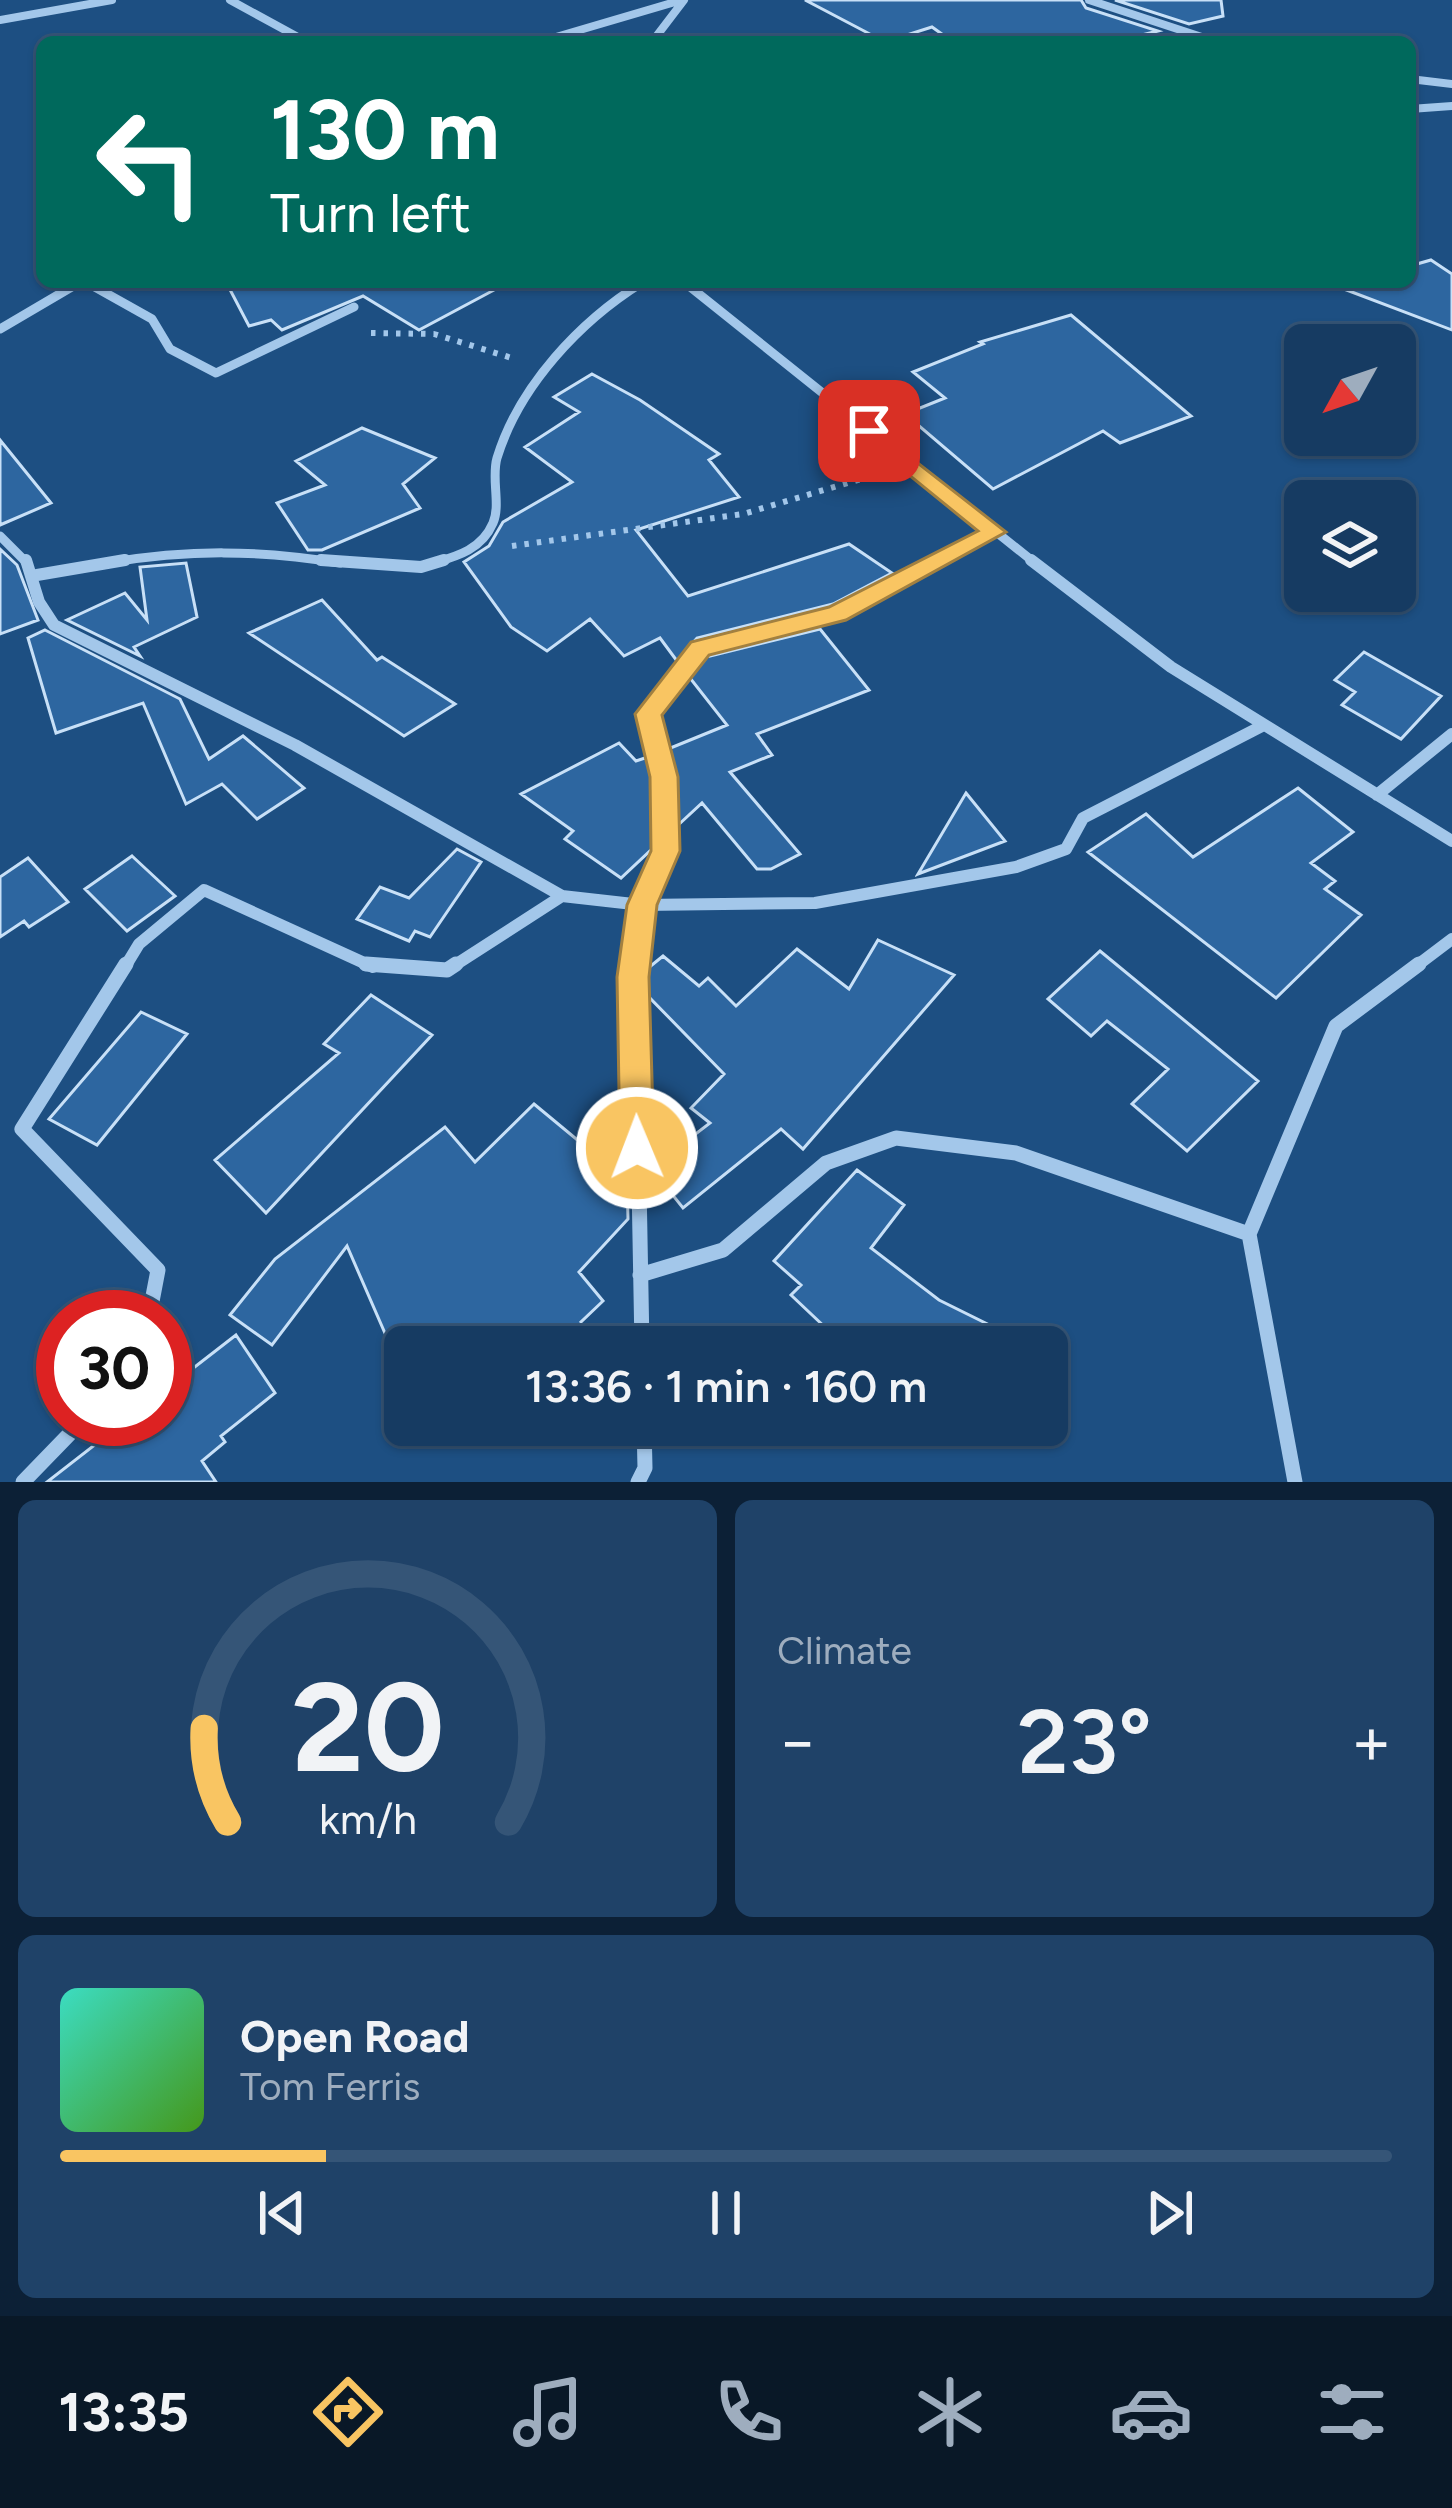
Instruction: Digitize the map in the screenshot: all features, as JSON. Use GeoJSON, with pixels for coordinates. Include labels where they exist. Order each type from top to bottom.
{"type":"FeatureCollection","features":[{"type":"Feature","properties":{"kind":"street"},"geometry":{"type":"LineString","coordinates":[[0,20],[112,0]]}},
{"type":"Feature","properties":{"kind":"street"},"geometry":{"type":"LineString","coordinates":[[230,0],[296,36]]}},
{"type":"Feature","properties":{"kind":"street"},"geometry":{"type":"LineString","coordinates":[[560,36],[683,0]]}},
{"type":"Feature","properties":{"kind":"street"},"geometry":{"type":"LineString","coordinates":[[656,36],[683,0]]}},
{"type":"Feature","properties":{"kind":"street"},"geometry":{"type":"LineString","coordinates":[[1089,0],[1199,36]]}},
{"type":"Feature","properties":{"kind":"street"},"geometry":{"type":"LineString","coordinates":[[1416,80],[1452,83]]}},
{"type":"Feature","properties":{"kind":"street"},"geometry":{"type":"LineString","coordinates":[[1416,109],[1452,106]]}},
{"type":"Feature","properties":{"kind":"street"},"geometry":{"type":"LineString","coordinates":[[0,329],[72,288]]}},
{"type":"Feature","properties":{"kind":"street"},"geometry":{"type":"LineString","coordinates":[[94,288],[152,320],[170,349],[216,374],[354,307]]}},
{"type":"Feature","properties":{"kind":"street"},"geometry":{"type":"LineString","coordinates":[[37,575],[181,551],[262,550],[351,565],[421,567],[469,553],[494,522],[496,460],[545,365],[610,302],[634,288]]}},
{"type":"Feature","properties":{"kind":"street"},"geometry":{"type":"LineString","coordinates":[[691,288],[994,532],[1171,667],[1452,841]]}},
{"type":"Feature","properties":{"kind":"street"},"geometry":{"type":"LineString","coordinates":[[641,1326],[633,977],[642,905],[665,851],[664,777],[648,714],[700,648],[837,614],[994,532]]}},
{"type":"Feature","properties":{"kind":"street"},"geometry":{"type":"LineString","coordinates":[[0,536],[22,551],[37,575],[37,600],[54,625],[295,745],[562,896],[642,905],[815,903],[1016,868],[1066,849],[1083,818],[1264,725]]}},
{"type":"Feature","properties":{"kind":"street"},"geometry":{"type":"LineString","coordinates":[[1377,795],[1452,734]]}},
{"type":"Feature","properties":{"kind":"street"},"geometry":{"type":"LineString","coordinates":[[154,1290],[158,1270],[22,1129],[139,944],[204,890],[373,967],[447,970],[562,896]]}},
{"type":"Feature","properties":{"kind":"street"},"geometry":{"type":"LineString","coordinates":[[1295,1482],[1249,1234],[1336,1026],[1452,938]]}},
{"type":"Feature","properties":{"kind":"street"},"geometry":{"type":"LineString","coordinates":[[640,1275],[723,1250],[826,1163],[896,1138],[1016,1153],[1249,1234]]}},
{"type":"Feature","properties":{"kind":"street"},"geometry":{"type":"LineString","coordinates":[[23,1482],[58,1446]]}},
{"type":"Feature","properties":{"kind":"street"},"geometry":{"type":"LineString","coordinates":[[645,1446],[647,1478]]}},
{"type":"Feature","properties":{"kind":"path"},"geometry":{"type":"LineString","coordinates":[[368,333],[434,334],[545,365]]}},
{"type":"Feature","properties":{"kind":"path"},"geometry":{"type":"LineString","coordinates":[[469,553],[714,522],[829,495],[906,461]]}},
{"type":"Feature","properties":{"kind":"building"},"geometry":{"type":"Polygon","coordinates":[[[805,0],[1081,0],[1086,8],[1158,31],[1138,36],[945,36],[932,27],[904,36],[874,36],[805,0]]]}},
{"type":"Feature","properties":{"kind":"building"},"geometry":{"type":"Polygon","coordinates":[[[1115,0],[1221,0],[1223,16],[1189,24],[1115,0]]]}},
{"type":"Feature","properties":{"kind":"building"},"geometry":{"type":"Polygon","coordinates":[[[1431,260],[1452,274],[1452,330],[1341,288],[1416,288],[1416,264],[1431,260]]]}},
{"type":"Feature","properties":{"kind":"building"},"geometry":{"type":"Polygon","coordinates":[[[229,288],[498,288],[419,330],[363,296],[282,330],[271,320],[249,326],[229,288]]]}},
{"type":"Feature","properties":{"kind":"building"},"geometry":{"type":"Polygon","coordinates":[[[1071,315],[1191,416],[1120,443],[1103,431],[993,489],[905,414],[945,398],[913,372],[983,344],[980,342],[1071,315]]]}},
{"type":"Feature","properties":{"kind":"building"},"geometry":{"type":"Polygon","coordinates":[[[592,374],[719,454],[709,460],[739,497],[636,530],[688,596],[849,544],[892,573],[833,604],[697,638],[677,661],[660,638],[624,656],[590,619],[547,651],[511,627],[464,562],[489,546],[503,522],[572,482],[525,447],[579,412],[554,397],[592,374]]]}},
{"type":"Feature","properties":{"kind":"building"},"geometry":{"type":"Polygon","coordinates":[[[362,428],[435,458],[403,484],[420,508],[322,550],[308,550],[277,503],[325,485],[296,461],[362,428]]]}},
{"type":"Feature","properties":{"kind":"building"},"geometry":{"type":"Polygon","coordinates":[[[0,440],[51,503],[0,525],[0,440]]]}},
{"type":"Feature","properties":{"kind":"building"},"geometry":{"type":"Polygon","coordinates":[[[0,549],[17,565],[38,620],[0,634],[0,549]]]}},
{"type":"Feature","properties":{"kind":"building"},"geometry":{"type":"Polygon","coordinates":[[[186,563],[197,617],[134,647],[140,656],[67,620],[125,593],[147,620],[140,567],[186,563]]]}},
{"type":"Feature","properties":{"kind":"building"},"geometry":{"type":"Polygon","coordinates":[[[322,600],[377,660],[382,657],[455,704],[404,736],[249,633],[322,600]]]}},
{"type":"Feature","properties":{"kind":"building"},"geometry":{"type":"Polygon","coordinates":[[[820,629],[869,690],[757,734],[772,755],[730,772],[800,854],[771,869],[757,869],[702,803],[675,828],[668,749],[727,725],[690,678],[706,657],[820,629]]]}},
{"type":"Feature","properties":{"kind":"building"},"geometry":{"type":"Polygon","coordinates":[[[45,630],[180,699],[209,759],[243,736],[304,788],[257,819],[222,784],[186,804],[143,703],[56,733],[28,638],[45,630]]]}},
{"type":"Feature","properties":{"kind":"building"},"geometry":{"type":"Polygon","coordinates":[[[1364,652],[1441,696],[1401,739],[1342,705],[1355,692],[1335,680],[1364,652]]]}},
{"type":"Feature","properties":{"kind":"building"},"geometry":{"type":"Polygon","coordinates":[[[619,743],[636,761],[648,757],[654,778],[654,847],[621,878],[565,839],[573,831],[521,794],[619,743]]]}},
{"type":"Feature","properties":{"kind":"building"},"geometry":{"type":"Polygon","coordinates":[[[1298,788],[1353,832],[1311,863],[1335,881],[1325,889],[1361,915],[1276,998],[1088,852],[1146,814],[1193,857],[1298,788]]]}},
{"type":"Feature","properties":{"kind":"building"},"geometry":{"type":"Polygon","coordinates":[[[966,793],[1005,841],[918,874],[966,793]]]}},
{"type":"Feature","properties":{"kind":"building"},"geometry":{"type":"Polygon","coordinates":[[[457,849],[481,862],[430,937],[415,931],[409,941],[357,919],[380,887],[409,898],[457,849]]]}},
{"type":"Feature","properties":{"kind":"building"},"geometry":{"type":"Polygon","coordinates":[[[132,856],[175,896],[127,931],[85,889],[132,856]]]}},
{"type":"Feature","properties":{"kind":"building"},"geometry":{"type":"Polygon","coordinates":[[[28,858],[68,902],[29,927],[24,921],[0,937],[0,877],[28,858]]]}},
{"type":"Feature","properties":{"kind":"building"},"geometry":{"type":"Polygon","coordinates":[[[878,940],[954,975],[803,1149],[781,1129],[683,1208],[651,1168],[710,1123],[691,1108],[724,1074],[648,996],[647,969],[663,956],[699,986],[708,978],[736,1006],[797,949],[849,989],[878,940]]]}},
{"type":"Feature","properties":{"kind":"building"},"geometry":{"type":"Polygon","coordinates":[[[1100,951],[1258,1081],[1187,1151],[1132,1104],[1168,1069],[1107,1021],[1091,1036],[1048,999],[1100,951]]]}},
{"type":"Feature","properties":{"kind":"building"},"geometry":{"type":"Polygon","coordinates":[[[371,995],[432,1035],[266,1213],[215,1160],[339,1053],[324,1044],[371,995]]]}},
{"type":"Feature","properties":{"kind":"building"},"geometry":{"type":"Polygon","coordinates":[[[141,1012],[187,1034],[97,1145],[49,1119],[141,1012]]]}},
{"type":"Feature","properties":{"kind":"building"},"geometry":{"type":"Polygon","coordinates":[[[534,1104],[627,1181],[628,1219],[579,1272],[603,1301],[581,1322],[584,1326],[384,1326],[384,1331],[347,1246],[272,1345],[230,1315],[275,1259],[445,1127],[475,1162],[534,1104]]]}},
{"type":"Feature","properties":{"kind":"building"},"geometry":{"type":"Polygon","coordinates":[[[857,1170],[904,1205],[871,1248],[939,1300],[992,1326],[824,1326],[791,1295],[801,1285],[774,1261],[857,1170]]]}},
{"type":"Feature","properties":{"kind":"building"},"geometry":{"type":"Polygon","coordinates":[[[236,1335],[275,1393],[221,1436],[225,1442],[202,1461],[216,1482],[47,1482],[93,1446],[192,1446],[192,1369],[236,1335]]]}},
{"type":"Feature","properties":{"kind":"route"},"geometry":{"type":"LineString","coordinates":[[637,1148],[633,977],[642,905],[665,851],[664,777],[648,714],[700,648],[837,614],[994,532],[869,431]]}}]}
